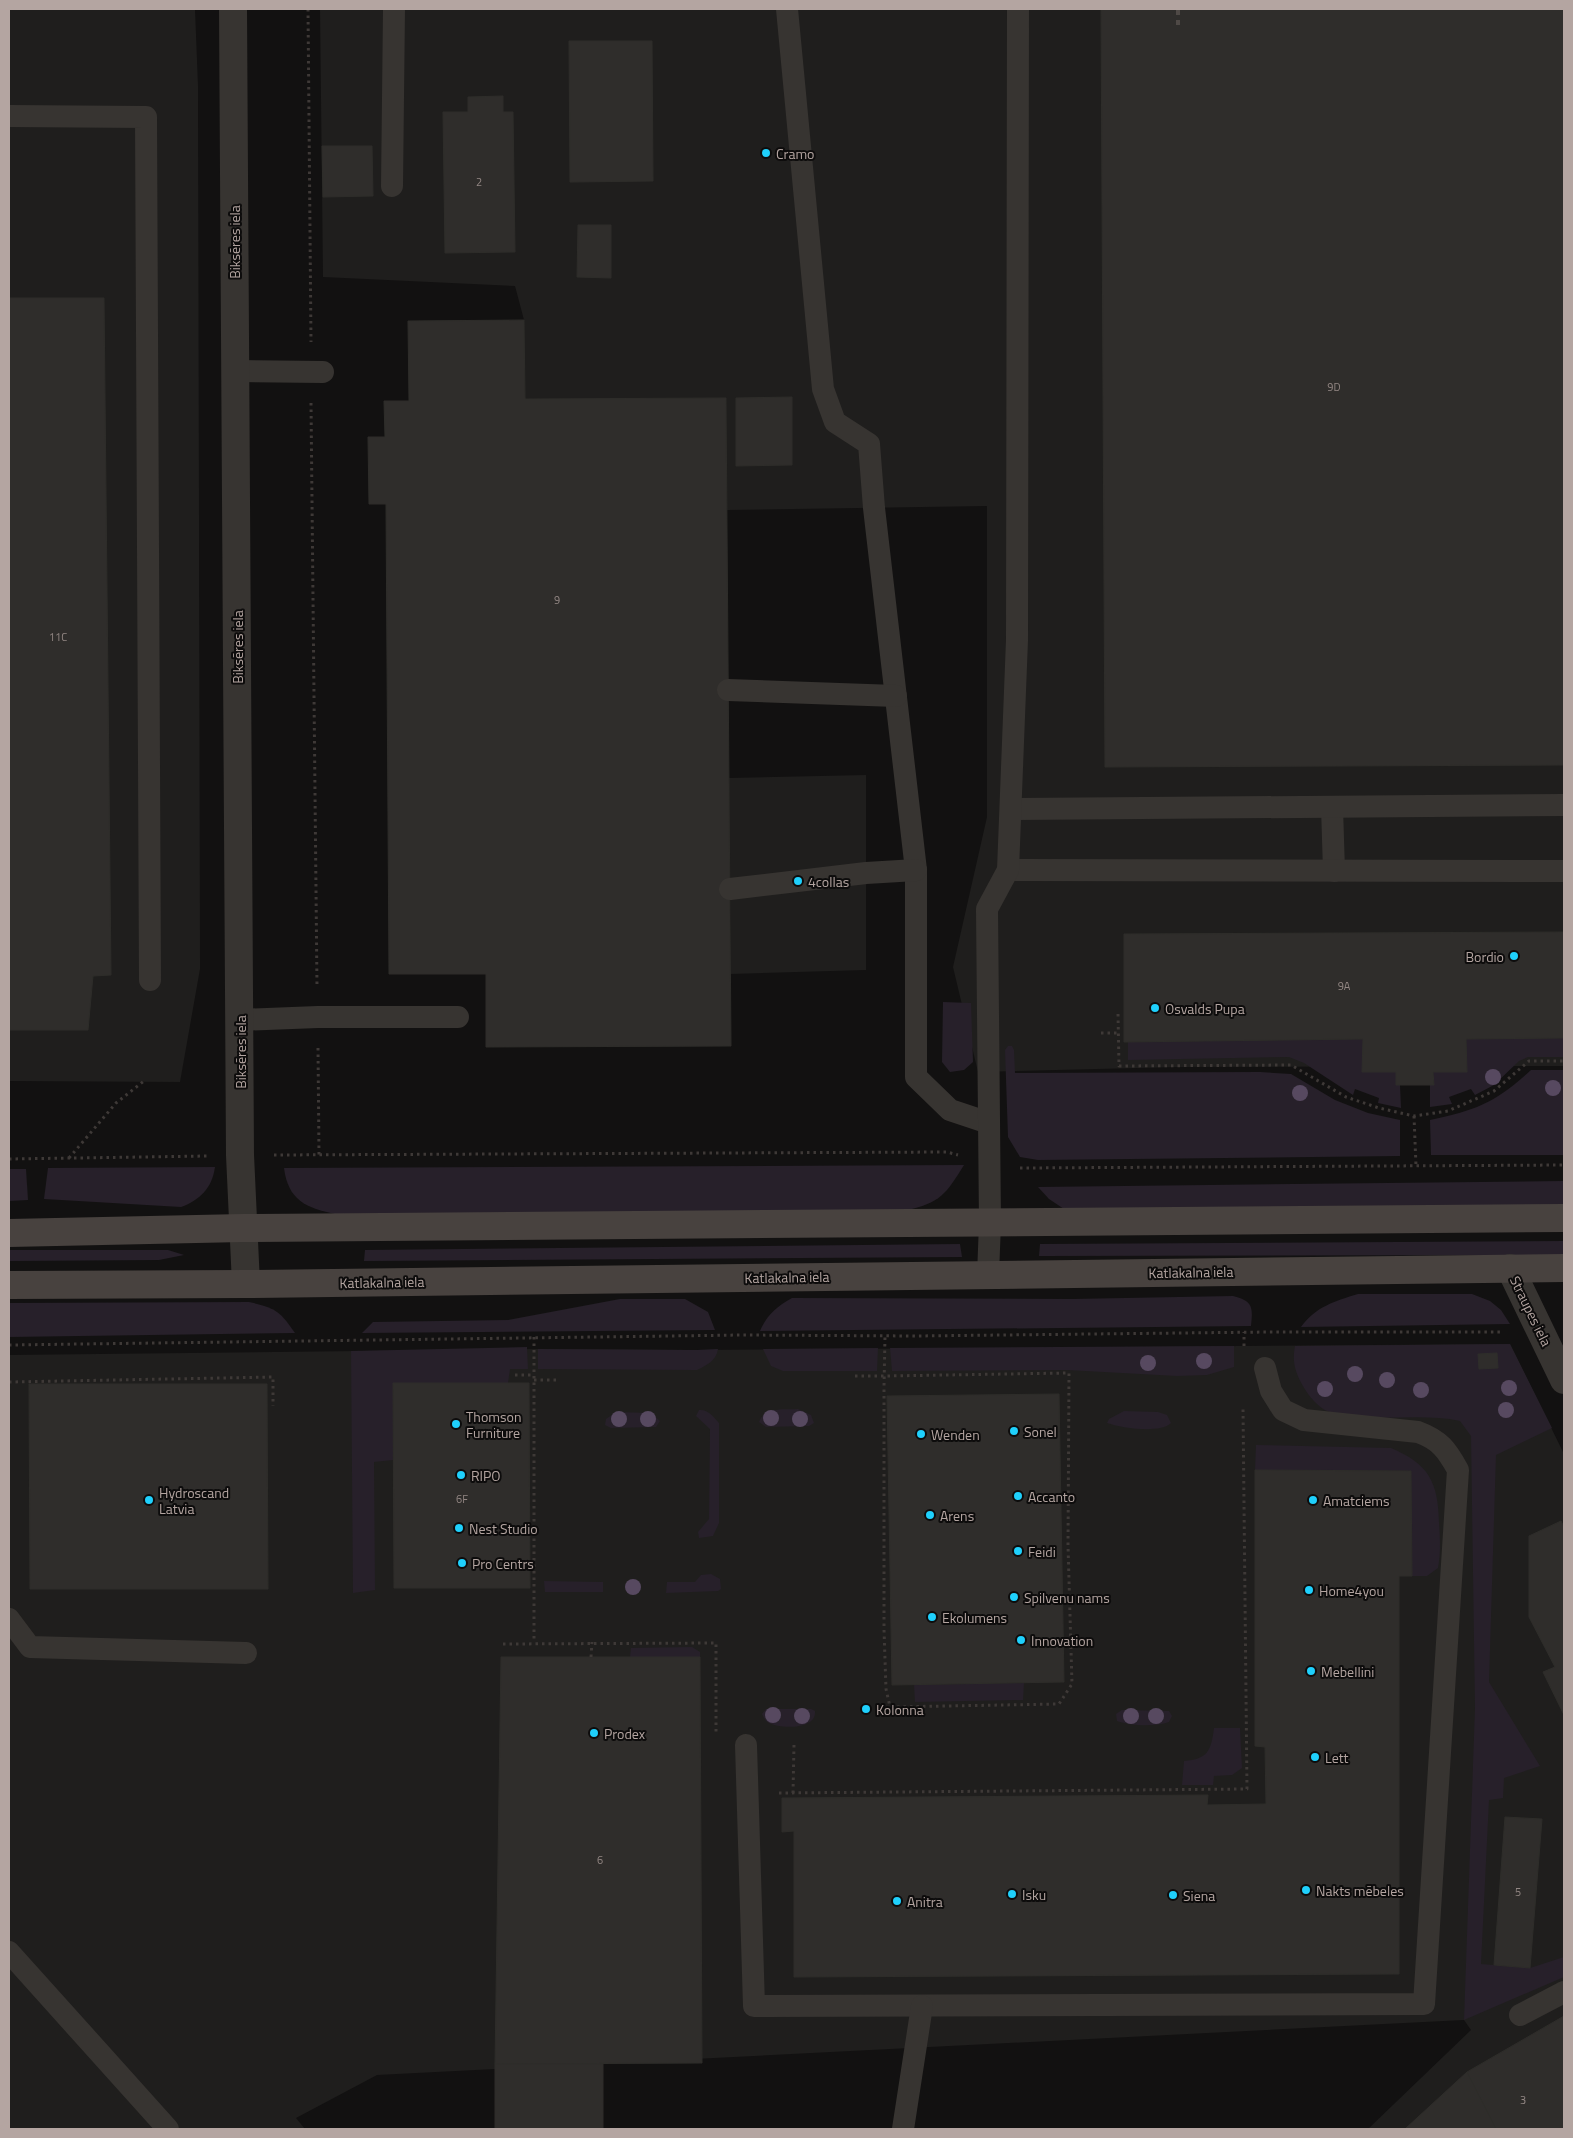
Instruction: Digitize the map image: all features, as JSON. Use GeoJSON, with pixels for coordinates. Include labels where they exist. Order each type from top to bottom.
{"type":"FeatureCollection","features":[{"type":"Feature","properties":{"kind":"street","name":"Biksēres iela"},"geometry":{"type":"LineString","coordinates":[[233,9],[240,1156],[246,1284]]}},
{"type":"Feature","properties":{"kind":"street"},"geometry":{"type":"LineString","coordinates":[[9,1233],[243,1228],[1564,1218]]}},
{"type":"Feature","properties":{"kind":"street","name":"Straupes iela"},"geometry":{"type":"LineString","coordinates":[[1510,1268],[1564,1380]]}},
{"type":"Feature","properties":{"kind":"street","name":"Katlakalna iela"},"geometry":{"type":"LineString","coordinates":[[9,1285],[246,1284],[1564,1268]]}},
{"type":"Feature","properties":{"kind":"lane"},"geometry":{"type":"LineString","coordinates":[[392,186],[394,9]]}},
{"type":"Feature","properties":{"kind":"lane"},"geometry":{"type":"LineString","coordinates":[[787,9],[822,389],[835,422],[870,444],[874,508],[916,870],[916,1077],[950,1110],[989,1123]]}},
{"type":"Feature","properties":{"kind":"lane"},"geometry":{"type":"LineString","coordinates":[[988,1275],[990,1223],[987,909],[1008,870],[1018,640],[1018,9]]}},
{"type":"Feature","properties":{"kind":"lane"},"geometry":{"type":"LineString","coordinates":[[9,116],[146,117],[150,980]]}},
{"type":"Feature","properties":{"kind":"lane"},"geometry":{"type":"LineString","coordinates":[[235,371],[317,372]]}},
{"type":"Feature","properties":{"kind":"lane"},"geometry":{"type":"LineString","coordinates":[[728,690],[896,696]]}},
{"type":"Feature","properties":{"kind":"lane"},"geometry":{"type":"LineString","coordinates":[[1011,809],[1564,805]]}},
{"type":"Feature","properties":{"kind":"lane"},"geometry":{"type":"LineString","coordinates":[[1332,807],[1334,871]]}},
{"type":"Feature","properties":{"kind":"lane"},"geometry":{"type":"LineString","coordinates":[[730,889],[848,875],[916,870]]}},
{"type":"Feature","properties":{"kind":"lane"},"geometry":{"type":"LineString","coordinates":[[1008,870],[1564,871]]}},
{"type":"Feature","properties":{"kind":"lane"},"geometry":{"type":"LineString","coordinates":[[240,1020],[318,1017],[458,1017]]}},
{"type":"Feature","properties":{"kind":"lane"},"geometry":{"type":"LineString","coordinates":[[746,1745],[754,2006],[1424,2004],[1458,1470],[1447,1450],[1431,1437],[1418,1432],[1304,1420],[1283,1410],[1271,1391],[1265,1368]]}},
{"type":"Feature","properties":{"kind":"lane"},"geometry":{"type":"LineString","coordinates":[[9,1619],[30,1647],[246,1653]]}},
{"type":"Feature","properties":{"kind":"lane"},"geometry":{"type":"LineString","coordinates":[[9,1952],[168,2129]]}},
{"type":"Feature","properties":{"kind":"lane"},"geometry":{"type":"LineString","coordinates":[[1520,2016],[1564,1992]]}},
{"type":"Feature","properties":{"kind":"lane"},"geometry":{"type":"LineString","coordinates":[[903,2129],[922,2006]]}},
{"type":"Feature","properties":{"kind":"path"},"geometry":{"type":"LineString","coordinates":[[308,9],[317,372],[319,1155]]}},
{"type":"Feature","properties":{"kind":"path"},"geometry":{"type":"LineString","coordinates":[[1118,1014],[1119,1066],[1291,1065],[1346,1097],[1379,1108],[1414,1116],[1448,1111],[1494,1091],[1528,1061],[1564,1061]]}},
{"type":"Feature","properties":{"kind":"path"},"geometry":{"type":"LineString","coordinates":[[1101,1033],[1118,1033]]}},
{"type":"Feature","properties":{"kind":"path"},"geometry":{"type":"LineString","coordinates":[[68,1158],[116,1103],[144,1081]]}},
{"type":"Feature","properties":{"kind":"path"},"geometry":{"type":"LineString","coordinates":[[1414,1116],[1416,1166]]}},
{"type":"Feature","properties":{"kind":"path"},"geometry":{"type":"LineString","coordinates":[[9,1159],[319,1155],[947,1152],[1026,1170],[1564,1165]]}},
{"type":"Feature","properties":{"kind":"path"},"geometry":{"type":"LineString","coordinates":[[1244,1332],[1244,1352]]}},
{"type":"Feature","properties":{"kind":"path"},"geometry":{"type":"LineString","coordinates":[[9,1345],[534,1337],[1542,1332]]}},
{"type":"Feature","properties":{"kind":"path"},"geometry":{"type":"LineString","coordinates":[[855,1376],[884,1376],[1069,1373],[1068,1545],[1072,1684],[1059,1704],[890,1707],[886,1689],[884,1629],[884,1376],[886,1336]]}},
{"type":"Feature","properties":{"kind":"path"},"geometry":{"type":"LineString","coordinates":[[534,1337],[534,1642]]}},
{"type":"Feature","properties":{"kind":"path"},"geometry":{"type":"LineString","coordinates":[[515,1375],[534,1375]]}},
{"type":"Feature","properties":{"kind":"path"},"geometry":{"type":"LineString","coordinates":[[9,1382],[274,1377],[273,1406]]}},
{"type":"Feature","properties":{"kind":"path"},"geometry":{"type":"LineString","coordinates":[[534,1380],[559,1380]]}},
{"type":"Feature","properties":{"kind":"path"},"geometry":{"type":"LineString","coordinates":[[778,1793],[1246,1789],[1243,1405]]}},
{"type":"Feature","properties":{"kind":"path"},"geometry":{"type":"LineString","coordinates":[[503,1644],[534,1642],[716,1642],[716,1735]]}},
{"type":"Feature","properties":{"kind":"path"},"geometry":{"type":"LineString","coordinates":[[591,1657],[592,1642]]}},
{"type":"Feature","properties":{"kind":"path"},"geometry":{"type":"LineString","coordinates":[[793,1793],[794,1745]]}},
{"type":"Feature","properties":{"kind":"shaded area"},"geometry":{"type":"Polygon","coordinates":[[[9,9],[195,9],[198,86],[200,969],[180,1082],[9,1081],[9,9]]]}},
{"type":"Feature","properties":{"kind":"shaded area"},"geometry":{"type":"Polygon","coordinates":[[[320,9],[1564,9],[1564,1066],[1178,1067],[978,1072],[953,967],[987,817],[987,506],[727,510],[726,398],[525,399],[524,320],[515,286],[323,277],[320,9]]]}},
{"type":"Feature","properties":{"kind":"shaded area","name":"4collas"},"geometry":{"type":"Polygon","coordinates":[[[866,775],[866,970],[731,974],[729,778],[866,775]]]}},
{"type":"Feature","properties":{"kind":"shaded area"},"geometry":{"type":"Polygon","coordinates":[[[943,1002],[971,1003],[973,1062],[964,1070],[950,1072],[942,1062],[943,1002]]]}},
{"type":"Feature","properties":{"kind":"shaded area"},"geometry":{"type":"Polygon","coordinates":[[[1564,1038],[1564,1057],[1528,1057],[1519,1061],[1494,1085],[1475,1095],[1471,1089],[1449,1097],[1452,1104],[1430,1107],[1430,1085],[1434,1085],[1433,1072],[1467,1072],[1466,1039],[1564,1038]]]}},
{"type":"Feature","properties":{"kind":"shaded area"},"geometry":{"type":"Polygon","coordinates":[[[1363,1039],[1396,1072],[1396,1085],[1400,1085],[1401,1108],[1378,1103],[1379,1098],[1355,1089],[1353,1095],[1304,1063],[1289,1057],[1128,1060],[1128,1042],[1363,1039]]]}},
{"type":"Feature","properties":{"kind":"shaded area"},"geometry":{"type":"Polygon","coordinates":[[[1008,1046],[1012,1046],[1014,1050],[1015,1073],[1260,1072],[1291,1074],[1335,1100],[1368,1113],[1400,1120],[1400,1156],[1038,1160],[1020,1157],[1008,1137],[1005,1050],[1008,1046]]]}},
{"type":"Feature","properties":{"kind":"shaded area"},"geometry":{"type":"Polygon","coordinates":[[[1531,1070],[1564,1070],[1564,1155],[1431,1155],[1430,1120],[1461,1113],[1485,1104],[1507,1090],[1531,1070]]]}},
{"type":"Feature","properties":{"kind":"shaded area"},"geometry":{"type":"Polygon","coordinates":[[[964,1165],[941,1196],[927,1204],[907,1210],[335,1214],[315,1209],[300,1201],[290,1188],[284,1168],[964,1165]]]}},
{"type":"Feature","properties":{"kind":"shaded area"},"geometry":{"type":"Polygon","coordinates":[[[215,1167],[211,1181],[204,1192],[194,1201],[181,1207],[44,1199],[48,1168],[215,1167]]]}},
{"type":"Feature","properties":{"kind":"shaded area"},"geometry":{"type":"Polygon","coordinates":[[[9,1169],[26,1169],[28,1200],[9,1201],[9,1169]]]}},
{"type":"Feature","properties":{"kind":"shaded area"},"geometry":{"type":"Polygon","coordinates":[[[1564,1181],[1564,1208],[1067,1211],[1049,1199],[1038,1187],[1564,1181]]]}},
{"type":"Feature","properties":{"kind":"shaded area"},"geometry":{"type":"Polygon","coordinates":[[[1564,1241],[1564,1255],[1039,1256],[1040,1244],[1564,1241]]]}},
{"type":"Feature","properties":{"kind":"shaded area"},"geometry":{"type":"Polygon","coordinates":[[[960,1244],[962,1257],[364,1261],[365,1250],[960,1244]]]}},
{"type":"Feature","properties":{"kind":"shaded area"},"geometry":{"type":"Polygon","coordinates":[[[9,1250],[168,1250],[184,1255],[159,1260],[9,1261],[9,1250]]]}},
{"type":"Feature","properties":{"kind":"shaded area"},"geometry":{"type":"Polygon","coordinates":[[[1358,1294],[1472,1294],[1490,1301],[1501,1310],[1510,1324],[1301,1327],[1319,1310],[1334,1302],[1358,1294]]]}},
{"type":"Feature","properties":{"kind":"shaded area"},"geometry":{"type":"Polygon","coordinates":[[[1233,1296],[1245,1300],[1250,1306],[1252,1314],[1251,1326],[760,1331],[773,1312],[792,1298],[1072,1299],[1233,1296]]]}},
{"type":"Feature","properties":{"kind":"shaded area"},"geometry":{"type":"Polygon","coordinates":[[[620,1299],[685,1299],[708,1312],[715,1330],[362,1333],[373,1322],[508,1320],[620,1299]]]}},
{"type":"Feature","properties":{"kind":"shaded area"},"geometry":{"type":"Polygon","coordinates":[[[249,1302],[265,1306],[281,1315],[295,1333],[9,1337],[9,1303],[249,1302]]]}},
{"type":"Feature","properties":{"kind":"shaded area"},"geometry":{"type":"Polygon","coordinates":[[[1510,1344],[1564,1454],[1564,2129],[1368,2129],[1471,2030],[1464,2020],[377,2075],[296,2118],[305,2129],[9,2129],[9,1355],[538,1349],[697,1350],[1510,1344]]]}},
{"type":"Feature","properties":{"kind":"shaded area"},"geometry":{"type":"Polygon","coordinates":[[[1510,1344],[1552,1428],[1496,1455],[1489,1682],[1540,1766],[1504,1778],[1503,1798],[1489,1800],[1481,1964],[1530,1968],[1564,1957],[1564,1977],[1464,2020],[1475,1708],[1471,1436],[1460,1421],[1428,1417],[1361,1417],[1330,1412],[1318,1405],[1305,1390],[1296,1371],[1294,1352],[1295,1346],[1510,1344]]]}},
{"type":"Feature","properties":{"kind":"shaded area"},"geometry":{"type":"Polygon","coordinates":[[[1234,1346],[1234,1367],[1207,1375],[1177,1376],[1067,1370],[892,1371],[890,1348],[1234,1346]]]}},
{"type":"Feature","properties":{"kind":"shaded area"},"geometry":{"type":"Polygon","coordinates":[[[527,1347],[528,1369],[510,1369],[508,1383],[393,1383],[393,1460],[374,1462],[375,1590],[353,1593],[351,1351],[527,1347]]]}},
{"type":"Feature","properties":{"kind":"shaded area"},"geometry":{"type":"Polygon","coordinates":[[[878,1348],[877,1371],[783,1371],[771,1366],[763,1349],[878,1348]]]}},
{"type":"Feature","properties":{"kind":"shaded area"},"geometry":{"type":"Polygon","coordinates":[[[538,1349],[718,1349],[713,1360],[697,1370],[538,1369],[538,1349]]]}},
{"type":"Feature","properties":{"kind":"shaded area"},"geometry":{"type":"Polygon","coordinates":[[[798,1409],[811,1415],[814,1423],[809,1426],[766,1427],[759,1422],[770,1411],[798,1409]]]}},
{"type":"Feature","properties":{"kind":"shaded area"},"geometry":{"type":"Polygon","coordinates":[[[699,1410],[708,1412],[719,1423],[719,1523],[713,1536],[699,1538],[698,1532],[709,1519],[710,1429],[696,1416],[699,1410]]]}},
{"type":"Feature","properties":{"kind":"shaded area"},"geometry":{"type":"Polygon","coordinates":[[[1124,1411],[1158,1412],[1167,1415],[1171,1423],[1166,1426],[1150,1429],[1121,1427],[1107,1423],[1109,1419],[1124,1411]]]}},
{"type":"Feature","properties":{"kind":"shaded area"},"geometry":{"type":"Polygon","coordinates":[[[616,1412],[651,1413],[660,1421],[656,1427],[611,1428],[605,1425],[606,1419],[616,1412]]]}},
{"type":"Feature","properties":{"kind":"shaded area"},"geometry":{"type":"Polygon","coordinates":[[[1256,1445],[1391,1448],[1404,1454],[1423,1468],[1433,1485],[1438,1508],[1440,1539],[1438,1568],[1427,1576],[1412,1576],[1411,1471],[1255,1470],[1256,1445]]]}},
{"type":"Feature","properties":{"kind":"shaded area"},"geometry":{"type":"Polygon","coordinates":[[[711,1574],[720,1579],[721,1589],[718,1591],[666,1593],[667,1582],[695,1582],[701,1575],[711,1574]]]}},
{"type":"Feature","properties":{"kind":"shaded area"},"geometry":{"type":"Polygon","coordinates":[[[544,1581],[603,1582],[603,1592],[545,1592],[544,1581]]]}},
{"type":"Feature","properties":{"kind":"shaded area"},"geometry":{"type":"Polygon","coordinates":[[[692,1647],[700,1652],[700,1657],[630,1657],[631,1648],[692,1647]]]}},
{"type":"Feature","properties":{"kind":"shaded area"},"geometry":{"type":"Polygon","coordinates":[[[1024,1683],[1023,1700],[915,1702],[914,1685],[1024,1683]]]}},
{"type":"Feature","properties":{"kind":"shaded area"},"geometry":{"type":"Polygon","coordinates":[[[766,1709],[811,1709],[815,1711],[814,1717],[810,1722],[804,1725],[789,1727],[774,1725],[768,1722],[762,1714],[766,1709]]]}},
{"type":"Feature","properties":{"kind":"shaded area"},"geometry":{"type":"Polygon","coordinates":[[[1122,1710],[1169,1711],[1172,1716],[1169,1722],[1163,1724],[1136,1725],[1117,1721],[1116,1714],[1122,1710]]]}},
{"type":"Feature","properties":{"kind":"shaded area"},"geometry":{"type":"Polygon","coordinates":[[[1214,1728],[1240,1728],[1242,1768],[1232,1775],[1214,1776],[1213,1785],[1182,1785],[1184,1761],[1198,1758],[1207,1752],[1210,1748],[1214,1728]]]}},
{"type":"Feature","properties":{"kind":"building"},"geometry":{"type":"Polygon","coordinates":[[[1101,9],[1564,9],[1564,765],[1105,767],[1101,9]]]}},
{"type":"Feature","properties":{"kind":"building"},"geometry":{"type":"Polygon","coordinates":[[[569,41],[652,41],[653,181],[570,182],[569,41]]]}},
{"type":"Feature","properties":{"kind":"building"},"geometry":{"type":"Polygon","coordinates":[[[503,96],[503,112],[513,112],[515,252],[445,253],[443,112],[468,112],[468,97],[503,96]]]}},
{"type":"Feature","properties":{"kind":"building"},"geometry":{"type":"Polygon","coordinates":[[[322,146],[372,146],[373,196],[323,197],[322,146]]]}},
{"type":"Feature","properties":{"kind":"building"},"geometry":{"type":"Polygon","coordinates":[[[578,225],[611,225],[611,278],[577,277],[578,225]]]}},
{"type":"Feature","properties":{"kind":"building"},"geometry":{"type":"Polygon","coordinates":[[[9,298],[104,298],[111,975],[93,976],[88,1030],[9,1030],[9,298]]]}},
{"type":"Feature","properties":{"kind":"building"},"geometry":{"type":"Polygon","coordinates":[[[524,320],[525,399],[726,398],[731,1046],[486,1047],[486,974],[389,974],[386,504],[369,504],[368,437],[385,437],[384,401],[409,401],[408,321],[524,320]]]}},
{"type":"Feature","properties":{"kind":"building"},"geometry":{"type":"Polygon","coordinates":[[[792,397],[792,465],[736,466],[736,398],[792,397]]]}},
{"type":"Feature","properties":{"kind":"building"},"geometry":{"type":"Polygon","coordinates":[[[1564,932],[1564,1038],[1466,1039],[1467,1072],[1433,1072],[1434,1085],[1396,1085],[1396,1072],[1362,1072],[1363,1039],[1124,1042],[1124,934],[1564,932]]]}},
{"type":"Feature","properties":{"kind":"building"},"geometry":{"type":"Polygon","coordinates":[[[1497,1353],[1498,1368],[1479,1369],[1478,1354],[1497,1353]]]}},
{"type":"Feature","properties":{"kind":"building"},"geometry":{"type":"Polygon","coordinates":[[[393,1383],[529,1383],[530,1588],[394,1588],[393,1383]]]}},
{"type":"Feature","properties":{"kind":"building","name":"Hydroscand Latvia"},"geometry":{"type":"Polygon","coordinates":[[[29,1384],[267,1384],[268,1589],[30,1589],[29,1384]]]}},
{"type":"Feature","properties":{"kind":"building"},"geometry":{"type":"Polygon","coordinates":[[[1059,1394],[1064,1682],[892,1685],[887,1396],[1059,1394]]]}},
{"type":"Feature","properties":{"kind":"building"},"geometry":{"type":"Polygon","coordinates":[[[1255,1470],[1411,1471],[1412,1576],[1399,1576],[1399,1974],[794,1977],[794,1831],[782,1832],[782,1798],[1208,1795],[1207,1805],[1266,1804],[1265,1747],[1255,1746],[1255,1470]]]}},
{"type":"Feature","properties":{"kind":"building"},"geometry":{"type":"Polygon","coordinates":[[[1561,1521],[1564,1527],[1564,1715],[1543,1672],[1555,1667],[1529,1617],[1529,1536],[1561,1521]]]}},
{"type":"Feature","properties":{"kind":"building"},"geometry":{"type":"Polygon","coordinates":[[[501,1657],[700,1657],[702,2063],[495,2064],[501,1657]]]}},
{"type":"Feature","properties":{"kind":"building"},"geometry":{"type":"Polygon","coordinates":[[[1505,1817],[1542,1819],[1530,1968],[1494,1965],[1505,1817]]]}},
{"type":"Feature","properties":{"kind":"building"},"geometry":{"type":"Polygon","coordinates":[[[1564,2016],[1564,2129],[1496,2129],[1467,2072],[1564,2016]]]}},
{"type":"Feature","properties":{"kind":"building"},"geometry":{"type":"Polygon","coordinates":[[[495,2064],[603,2064],[603,2129],[495,2129],[495,2064]]]}},
{"type":"Feature","properties":{"kind":"building"},"geometry":{"type":"Polygon","coordinates":[[[1467,2072],[1496,2129],[1405,2129],[1467,2072]]]}},
{"type":"Feature","properties":{"kind":"railway"},"geometry":{"type":"LineString","coordinates":[[1178,9],[1178,25]]}},
{"type":"Feature","properties":{"kind":"place","name":"Cramo"},"geometry":{"type":"Point","coordinates":[766,153]}},
{"type":"Feature","properties":{"kind":"place","name":"4collas"},"geometry":{"type":"Point","coordinates":[798,881]}},
{"type":"Feature","properties":{"kind":"place","name":"Bordio"},"geometry":{"type":"Point","coordinates":[1514,956]}},
{"type":"Feature","properties":{"kind":"place","name":"Osvalds Pupa"},"geometry":{"type":"Point","coordinates":[1155,1008]}},
{"type":"Feature","properties":{"kind":"place","name":"Thomson Furniture"},"geometry":{"type":"Point","coordinates":[456,1424]}},
{"type":"Feature","properties":{"kind":"place","name":"Sonel"},"geometry":{"type":"Point","coordinates":[1014,1431]}},
{"type":"Feature","properties":{"kind":"place","name":"Wenden"},"geometry":{"type":"Point","coordinates":[921,1434]}},
{"type":"Feature","properties":{"kind":"place","name":"RIPO"},"geometry":{"type":"Point","coordinates":[461,1475]}},
{"type":"Feature","properties":{"kind":"place","name":"Accanto"},"geometry":{"type":"Point","coordinates":[1018,1496]}},
{"type":"Feature","properties":{"kind":"place","name":"Hydroscand Latvia"},"geometry":{"type":"Point","coordinates":[149,1500]}},
{"type":"Feature","properties":{"kind":"place","name":"Amatciems"},"geometry":{"type":"Point","coordinates":[1313,1500]}},
{"type":"Feature","properties":{"kind":"place","name":"Arens"},"geometry":{"type":"Point","coordinates":[930,1515]}},
{"type":"Feature","properties":{"kind":"place","name":"Nest Studio"},"geometry":{"type":"Point","coordinates":[459,1528]}},
{"type":"Feature","properties":{"kind":"place","name":"Feidi"},"geometry":{"type":"Point","coordinates":[1018,1551]}},
{"type":"Feature","properties":{"kind":"place","name":"Pro Centrs"},"geometry":{"type":"Point","coordinates":[462,1563]}},
{"type":"Feature","properties":{"kind":"place","name":"Home4you"},"geometry":{"type":"Point","coordinates":[1309,1590]}},
{"type":"Feature","properties":{"kind":"place","name":"Spilvenu nams"},"geometry":{"type":"Point","coordinates":[1014,1597]}},
{"type":"Feature","properties":{"kind":"place","name":"Ekolumens"},"geometry":{"type":"Point","coordinates":[932,1617]}},
{"type":"Feature","properties":{"kind":"place","name":"Innovation"},"geometry":{"type":"Point","coordinates":[1021,1640]}},
{"type":"Feature","properties":{"kind":"place","name":"Mebellini"},"geometry":{"type":"Point","coordinates":[1311,1671]}},
{"type":"Feature","properties":{"kind":"place","name":"Kolonna"},"geometry":{"type":"Point","coordinates":[866,1709]}},
{"type":"Feature","properties":{"kind":"place","name":"Prodex"},"geometry":{"type":"Point","coordinates":[594,1733]}},
{"type":"Feature","properties":{"kind":"place","name":"Lett"},"geometry":{"type":"Point","coordinates":[1315,1757]}},
{"type":"Feature","properties":{"kind":"place","name":"Nakts mēbeles"},"geometry":{"type":"Point","coordinates":[1306,1890]}},
{"type":"Feature","properties":{"kind":"place","name":"Isku"},"geometry":{"type":"Point","coordinates":[1012,1894]}},
{"type":"Feature","properties":{"kind":"place","name":"Siena"},"geometry":{"type":"Point","coordinates":[1173,1895]}},
{"type":"Feature","properties":{"kind":"place","name":"Anitra"},"geometry":{"type":"Point","coordinates":[897,1901]}}]}
